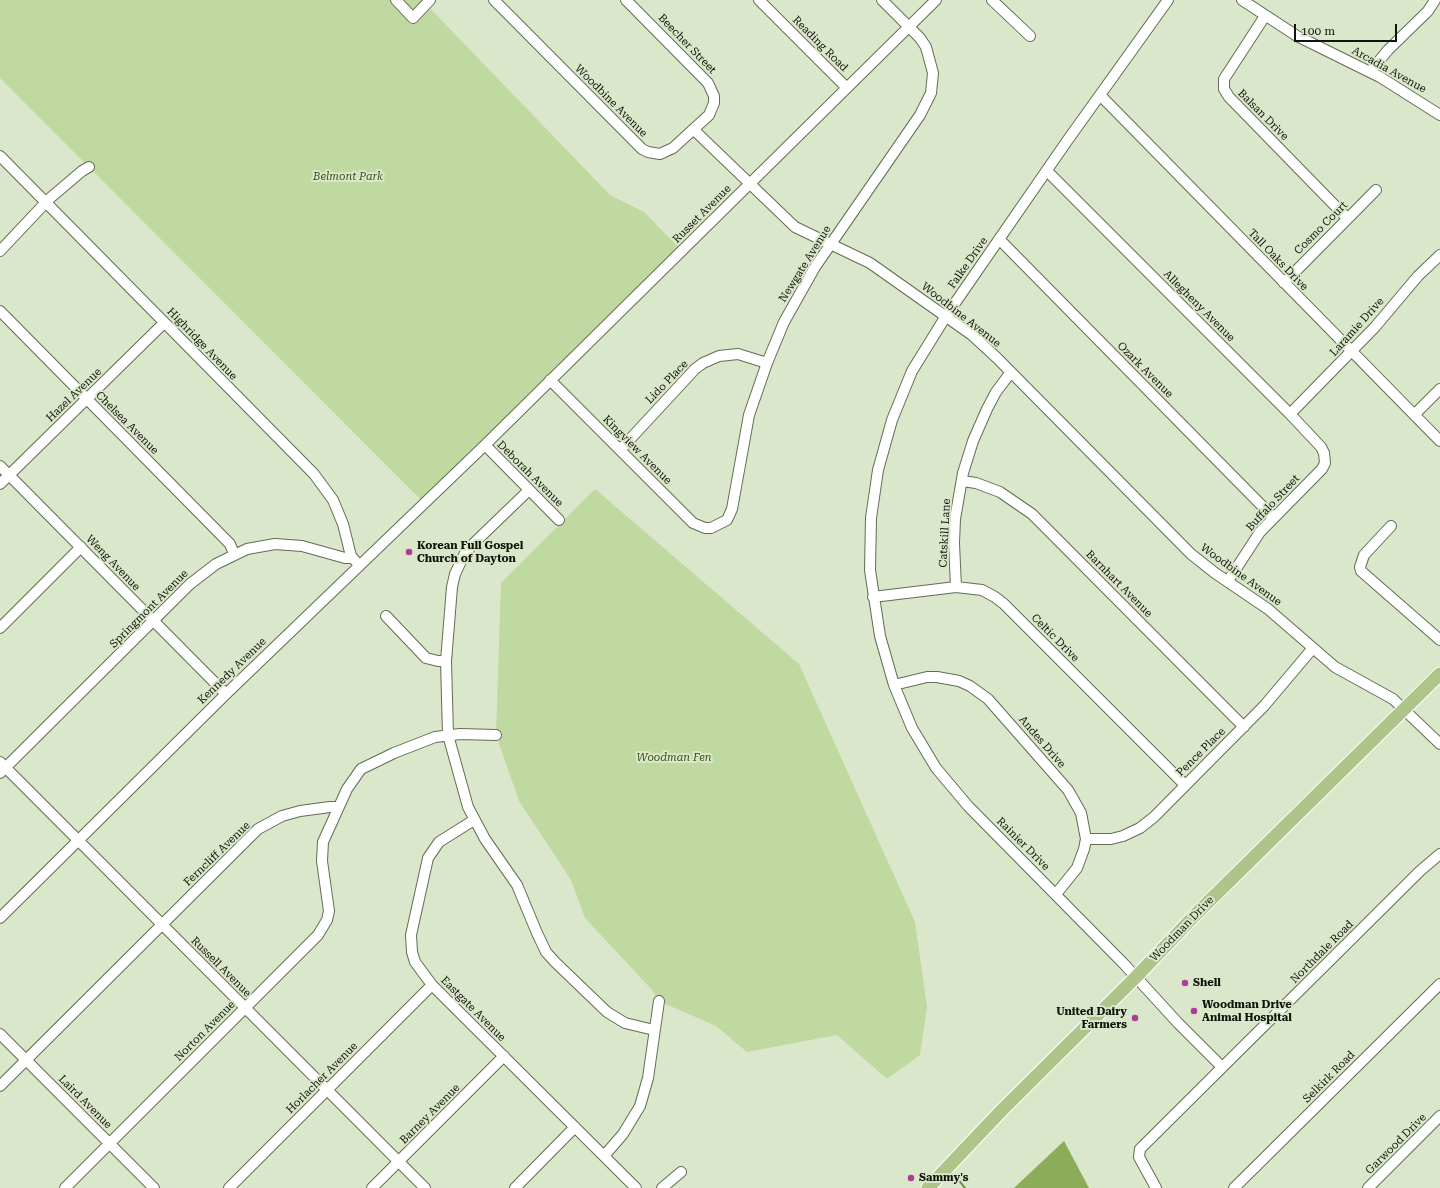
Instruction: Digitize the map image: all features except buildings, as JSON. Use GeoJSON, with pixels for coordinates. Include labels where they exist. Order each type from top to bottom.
{"type":"FeatureCollection","features":[{"type":"Feature","properties":{"kind":"main road","name":"Woodman Drive"},"geometry":{"type":"LineString","coordinates":[[928,1188],[1002,1110],[1136,977],[1202,908],[1440,674]]}},
{"type":"Feature","properties":{"kind":"street"},"geometry":{"type":"LineString","coordinates":[[396,0],[413,18],[430,0]]}},
{"type":"Feature","properties":{"kind":"street","name":"Woodbine Avenue"},"geometry":{"type":"LineString","coordinates":[[494,0],[642,149],[653,154],[668,152],[694,130],[795,228],[870,263],[972,335],[1011,372],[1191,554],[1268,609],[1347,675],[1376,688],[1393,699],[1440,744]]}},
{"type":"Feature","properties":{"kind":"street","name":"Beecher Street"},"geometry":{"type":"LineString","coordinates":[[626,0],[712,89],[714,96],[712,110],[694,130]]}},
{"type":"Feature","properties":{"kind":"street","name":"Reading Road"},"geometry":{"type":"LineString","coordinates":[[759,0],[847,88]]}},
{"type":"Feature","properties":{"kind":"street","name":"Newgate Avenue"},"geometry":{"type":"LineString","coordinates":[[711,528],[727,520],[732,509],[749,415],[767,363],[784,322],[798,295],[830,244],[920,115],[931,93],[933,73],[930,55],[920,38],[882,0]]}},
{"type":"Feature","properties":{"kind":"street","name":"Russet Avenue"},"geometry":{"type":"LineString","coordinates":[[484,445],[936,0]]}},
{"type":"Feature","properties":{"kind":"street"},"geometry":{"type":"LineString","coordinates":[[992,0],[1030,36]]}},
{"type":"Feature","properties":{"kind":"street","name":"Falke Drive"},"geometry":{"type":"LineString","coordinates":[[873,597],[870,564],[871,518],[877,476],[884,444],[894,413],[912,371],[946,316],[999,239],[1168,0]]}},
{"type":"Feature","properties":{"kind":"street","name":"Arcadia Avenue"},"geometry":{"type":"LineString","coordinates":[[1242,0],[1265,16],[1319,48],[1370,72],[1403,90],[1440,115]]}},
{"type":"Feature","properties":{"kind":"street"},"geometry":{"type":"LineString","coordinates":[[1370,72],[1388,50],[1428,11],[1435,0]]}},
{"type":"Feature","properties":{"kind":"street","name":"Balsan Drive"},"geometry":{"type":"LineString","coordinates":[[1265,16],[1224,79],[1224,90],[1229,97],[1348,218]]}},
{"type":"Feature","properties":{"kind":"street","name":"Tall Oaks Drive"},"geometry":{"type":"LineString","coordinates":[[1100,95],[1440,441]]}},
{"type":"Feature","properties":{"kind":"street","name":"Highridge Avenue"},"geometry":{"type":"LineString","coordinates":[[0,156],[323,484],[339,514],[355,562]]}},
{"type":"Feature","properties":{"kind":"street"},"geometry":{"type":"LineString","coordinates":[[0,251],[46,203],[82,171],[89,167]]}},
{"type":"Feature","properties":{"kind":"street","name":"Allegheny Avenue"},"geometry":{"type":"LineString","coordinates":[[1047,171],[1290,414],[1321,447],[1324,453],[1325,463]]}},
{"type":"Feature","properties":{"kind":"street","name":"Cosmo Court"},"geometry":{"type":"LineString","coordinates":[[1284,283],[1376,190]]}},
{"type":"Feature","properties":{"kind":"street","name":"Ozark Avenue"},"geometry":{"type":"LineString","coordinates":[[999,239],[1273,517]]}},
{"type":"Feature","properties":{"kind":"street","name":"Laramie Drive"},"geometry":{"type":"LineString","coordinates":[[1290,414],[1352,352],[1418,276],[1440,255]]}},
{"type":"Feature","properties":{"kind":"street","name":"Chelsea Avenue"},"geometry":{"type":"LineString","coordinates":[[0,311],[230,544],[234,554]]}},
{"type":"Feature","properties":{"kind":"street","name":"Hazel Avenue"},"geometry":{"type":"LineString","coordinates":[[0,484],[164,323]]}},
{"type":"Feature","properties":{"kind":"street","name":"Lido Place"},"geometry":{"type":"LineString","coordinates":[[620,450],[695,369],[703,363],[719,356],[738,354],[767,363]]}},
{"type":"Feature","properties":{"kind":"street","name":"Catskill Lane"},"geometry":{"type":"LineString","coordinates":[[956,587],[954,544],[955,519],[962,481],[973,440],[996,392],[1011,372]]}},
{"type":"Feature","properties":{"kind":"street","name":"Kingview Avenue"},"geometry":{"type":"LineString","coordinates":[[550,380],[693,523],[705,528],[711,528]]}},
{"type":"Feature","properties":{"kind":"street"},"geometry":{"type":"LineString","coordinates":[[1414,414],[1440,388]]}},
{"type":"Feature","properties":{"kind":"street","name":"Kennedy Avenue"},"geometry":{"type":"LineString","coordinates":[[0,918],[226,694],[355,562],[484,445]]}},
{"type":"Feature","properties":{"kind":"street","name":"Deborah Avenue"},"geometry":{"type":"LineString","coordinates":[[484,445],[559,520]]}},
{"type":"Feature","properties":{"kind":"street","name":"Buffalo Street"},"geometry":{"type":"LineString","coordinates":[[1228,581],[1248,548],[1273,517],[1322,469],[1325,463]]}},
{"type":"Feature","properties":{"kind":"street","name":"Weng Avenue"},"geometry":{"type":"LineString","coordinates":[[0,466],[226,694]]}},
{"type":"Feature","properties":{"kind":"street","name":"Barnhart Avenue"},"geometry":{"type":"LineString","coordinates":[[962,481],[976,483],[1000,492],[1032,514],[1244,727]]}},
{"type":"Feature","properties":{"kind":"street"},"geometry":{"type":"LineString","coordinates":[[529,490],[473,544],[459,564],[452,586],[446,661],[448,735],[462,789],[474,820],[517,885],[541,943],[555,962],[596,1003],[611,1015],[625,1022],[654,1030]]}},
{"type":"Feature","properties":{"kind":"street"},"geometry":{"type":"LineString","coordinates":[[1391,526],[1364,555],[1360,566],[1361,571],[1440,640]]}},
{"type":"Feature","properties":{"kind":"street","name":"Springmont Avenue"},"geometry":{"type":"LineString","coordinates":[[2,768],[203,573],[234,554],[262,545],[289,544],[355,562]]}},
{"type":"Feature","properties":{"kind":"street"},"geometry":{"type":"LineString","coordinates":[[0,628],[81,547]]}},
{"type":"Feature","properties":{"kind":"street","name":"Celtic Drive"},"geometry":{"type":"LineString","coordinates":[[873,597],[956,587],[982,590],[1004,604],[1185,785]]}},
{"type":"Feature","properties":{"kind":"street","name":"Rainier Drive"},"geometry":{"type":"LineString","coordinates":[[873,597],[880,636],[894,685],[912,728],[949,785],[1222,1067]]}},
{"type":"Feature","properties":{"kind":"street"},"geometry":{"type":"LineString","coordinates":[[386,616],[426,658],[438,662],[446,661]]}},
{"type":"Feature","properties":{"kind":"street","name":"Pence Place"},"geometry":{"type":"LineString","coordinates":[[1086,839],[1111,839],[1136,831],[1154,817],[1264,706],[1314,648]]}},
{"type":"Feature","properties":{"kind":"street","name":"Andes Drive"},"geometry":{"type":"LineString","coordinates":[[894,685],[926,677],[937,677],[959,681],[980,692],[1068,790],[1081,813],[1086,839],[1077,868],[1056,894]]}},
{"type":"Feature","properties":{"kind":"street"},"geometry":{"type":"LineString","coordinates":[[338,807],[356,774],[367,764],[424,741],[448,735],[496,735]]}},
{"type":"Feature","properties":{"kind":"street","name":"Russell Avenue"},"geometry":{"type":"LineString","coordinates":[[2,768],[78,840],[425,1188]]}},
{"type":"Feature","properties":{"kind":"street","name":"Ferncliff Avenue"},"geometry":{"type":"LineString","coordinates":[[0,1086],[258,829],[282,816],[300,811],[338,807]]}},
{"type":"Feature","properties":{"kind":"street","name":"Norton Avenue"},"geometry":{"type":"LineString","coordinates":[[65,1188],[309,944],[324,927],[329,911],[321,851],[327,831],[338,807]]}},
{"type":"Feature","properties":{"kind":"street","name":"Eastgate Avenue"},"geometry":{"type":"LineString","coordinates":[[474,820],[439,842],[433,849],[424,868],[411,935],[411,947],[415,962],[432,985],[636,1188]]}},
{"type":"Feature","properties":{"kind":"street","name":"Northdale Road"},"geometry":{"type":"LineString","coordinates":[[1156,1188],[1139,1153],[1140,1149],[1420,871],[1440,854]]}},
{"type":"Feature","properties":{"kind":"street","name":"Selkirk Road"},"geometry":{"type":"LineString","coordinates":[[1234,1188],[1440,984]]}},
{"type":"Feature","properties":{"kind":"street","name":"Horlacher Avenue"},"geometry":{"type":"LineString","coordinates":[[229,1188],[432,985]]}},
{"type":"Feature","properties":{"kind":"street"},"geometry":{"type":"LineString","coordinates":[[604,1156],[623,1134],[640,1106],[648,1078],[659,1001]]}},
{"type":"Feature","properties":{"kind":"street","name":"Laird Avenue"},"geometry":{"type":"LineString","coordinates":[[0,1034],[154,1188]]}},
{"type":"Feature","properties":{"kind":"street","name":"Barney Avenue"},"geometry":{"type":"LineString","coordinates":[[372,1188],[504,1056]]}},
{"type":"Feature","properties":{"kind":"street","name":"Garwood Drive"},"geometry":{"type":"LineString","coordinates":[[1368,1188],[1440,1116]]}},
{"type":"Feature","properties":{"kind":"street"},"geometry":{"type":"LineString","coordinates":[[514,1188],[575,1127]]}},
{"type":"Feature","properties":{"kind":"street"},"geometry":{"type":"LineString","coordinates":[[662,1188],[681,1172]]}},
{"type":"Feature","properties":{"kind":"green space","name":"Belmont Park"},"geometry":{"type":"Polygon","coordinates":[[[0,0],[422,0],[610,195],[644,212],[682,251],[423,502],[0,78],[0,0]]]}},
{"type":"Feature","properties":{"kind":"green space","name":"Woodman Fen"},"geometry":{"type":"Polygon","coordinates":[[[595,489],[799,664],[915,922],[927,1007],[920,1055],[887,1079],[837,1035],[747,1052],[716,1026],[659,1001],[652,990],[585,918],[571,880],[519,801],[496,735],[501,583],[595,489]]]}},
{"type":"Feature","properties":{"kind":"green space"},"geometry":{"type":"Polygon","coordinates":[[[1064,1141],[1089,1188],[1014,1188],[1064,1141]]]}},
{"type":"Feature","properties":{"kind":"waterway"},"geometry":{"type":"LineString","coordinates":[[956,1177],[965,1188]]}},
{"type":"Feature","properties":{"kind":"place","name":"Korean Full Gospel Church of Dayton"},"geometry":{"type":"Point","coordinates":[409,552]}},
{"type":"Feature","properties":{"kind":"place","name":"Shell"},"geometry":{"type":"Point","coordinates":[1185,983]}},
{"type":"Feature","properties":{"kind":"place","name":"Woodman Drive Animal Hospital"},"geometry":{"type":"Point","coordinates":[1194,1011]}},
{"type":"Feature","properties":{"kind":"place","name":"United Dairy Farmers"},"geometry":{"type":"Point","coordinates":[1135,1018]}},
{"type":"Feature","properties":{"kind":"place","name":"Sammy's"},"geometry":{"type":"Point","coordinates":[911,1178]}}]}
